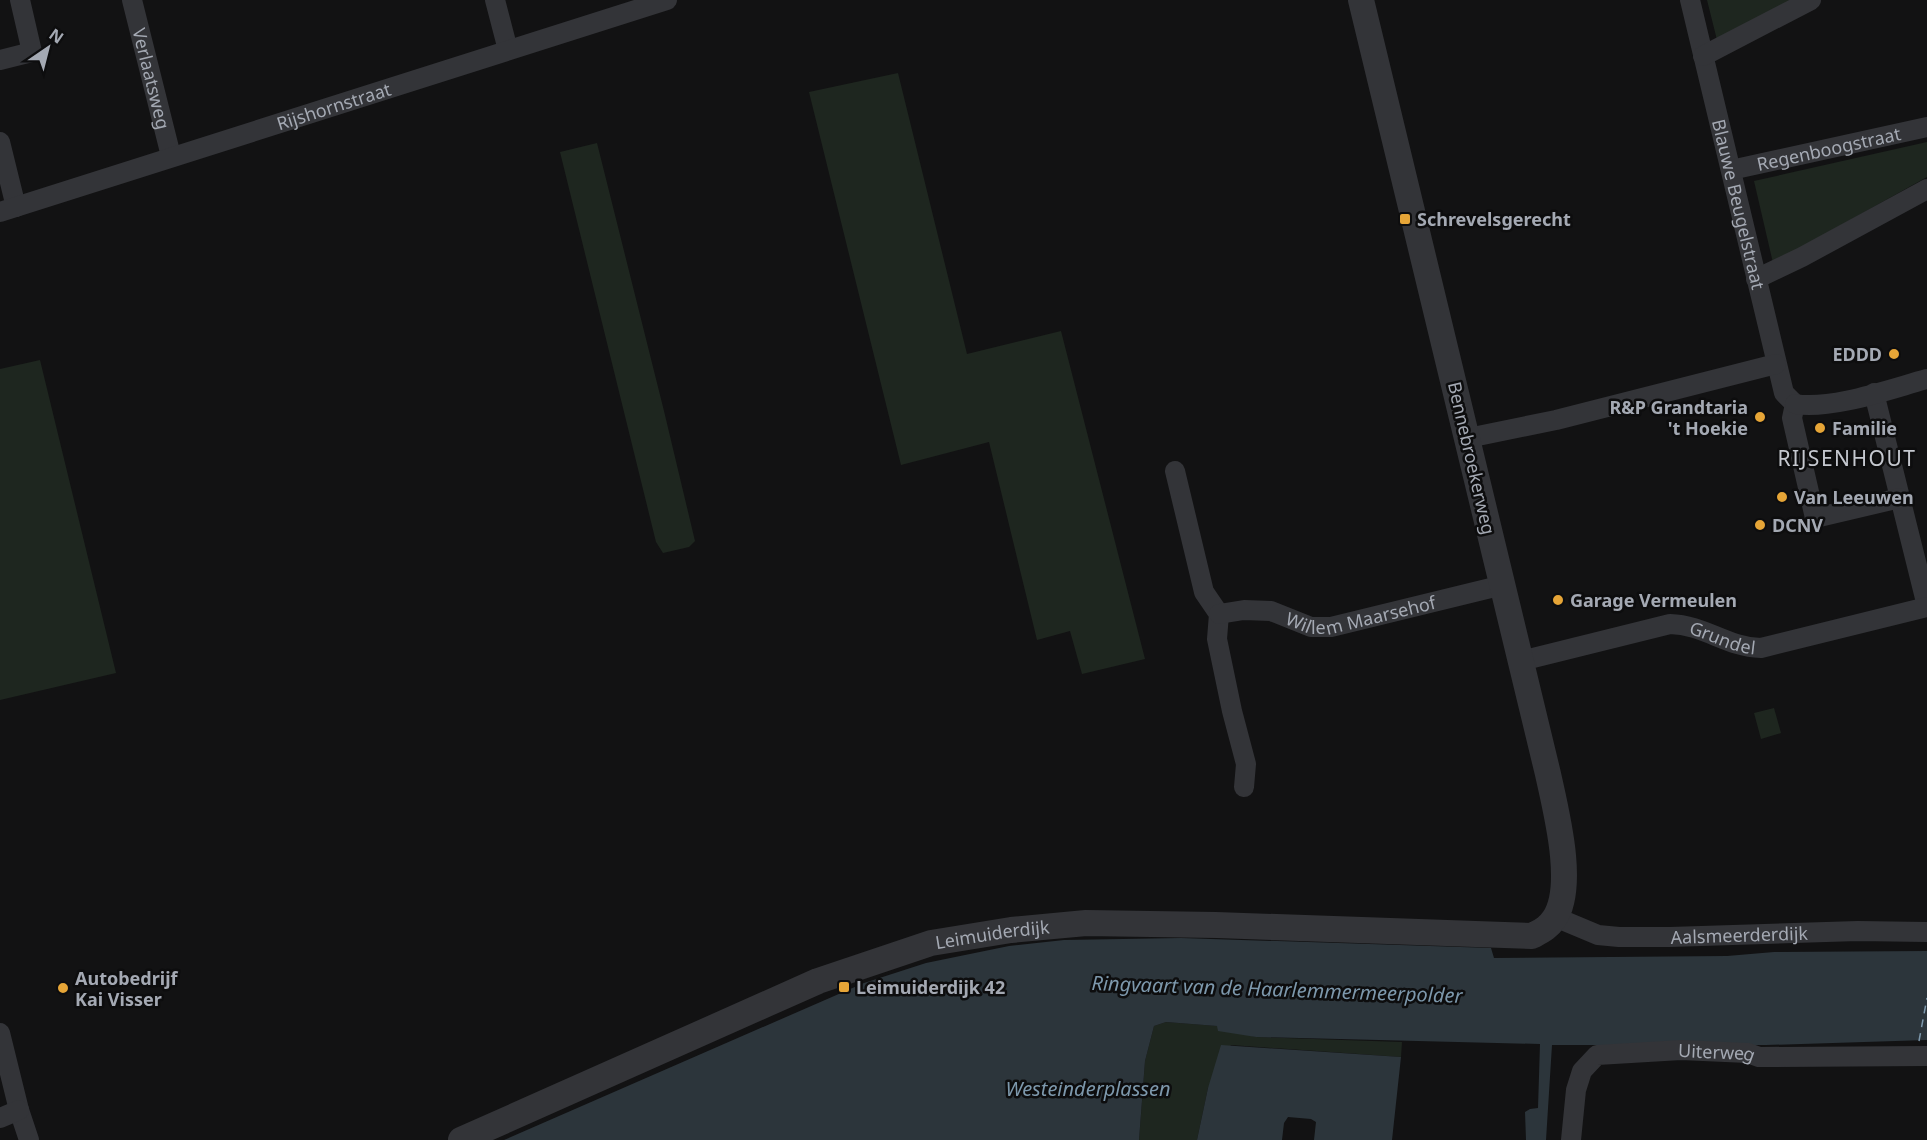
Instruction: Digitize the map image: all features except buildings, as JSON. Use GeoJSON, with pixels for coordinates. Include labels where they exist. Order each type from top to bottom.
{"type":"FeatureCollection","features":[{"type":"Feature","properties":{"kind":"street"},"geometry":{"type":"LineString","coordinates":[[0,60],[32,52],[20,0]]}},
{"type":"Feature","properties":{"kind":"street","name":"Verlaatsweg"},"geometry":{"type":"LineString","coordinates":[[132,0],[171,156]]}},
{"type":"Feature","properties":{"kind":"street"},"geometry":{"type":"LineString","coordinates":[[495,0],[508,50]]}},
{"type":"Feature","properties":{"kind":"street","name":"Rijshornstraat"},"geometry":{"type":"LineString","coordinates":[[8,209],[667,0]]}},
{"type":"Feature","properties":{"kind":"street","name":"Bennebroekerweg"},"geometry":{"type":"LineString","coordinates":[[1361,0],[1520,655],[1561,835],[1564,881],[1562,901],[1555,917]]}},
{"type":"Feature","properties":{"kind":"street","name":"Blauwe Beugelstraat"},"geometry":{"type":"LineString","coordinates":[[1690,0],[1776,364],[1784,393],[1796,404]]}},
{"type":"Feature","properties":{"kind":"street"},"geometry":{"type":"LineString","coordinates":[[1704,56],[1811,0]]}},
{"type":"Feature","properties":{"kind":"street","name":"Regenboogstraat"},"geometry":{"type":"LineString","coordinates":[[1731,170],[1927,127]]}},
{"type":"Feature","properties":{"kind":"street"},"geometry":{"type":"LineString","coordinates":[[0,142],[8,209]]}},
{"type":"Feature","properties":{"kind":"street"},"geometry":{"type":"LineString","coordinates":[[1756,279],[1802,257],[1927,189]]}},
{"type":"Feature","properties":{"kind":"street"},"geometry":{"type":"LineString","coordinates":[[1468,438],[1556,420],[1776,364]]}},
{"type":"Feature","properties":{"kind":"street"},"geometry":{"type":"LineString","coordinates":[[1900,498],[1815,518],[1792,418],[1796,404],[1810,407],[1927,379]]}},
{"type":"Feature","properties":{"kind":"street"},"geometry":{"type":"LineString","coordinates":[[1874,393],[1927,606]]}},
{"type":"Feature","properties":{"kind":"street"},"geometry":{"type":"LineString","coordinates":[[1175,471],[1204,592],[1219,614],[1217,639],[1246,764],[1244,788]]}},
{"type":"Feature","properties":{"kind":"street","name":"Willem Maarsehof"},"geometry":{"type":"LineString","coordinates":[[1219,614],[1244,610],[1271,611],[1311,627],[1331,627],[1503,585]]}},
{"type":"Feature","properties":{"kind":"street","name":"Grundel"},"geometry":{"type":"LineString","coordinates":[[1520,655],[1529,659],[1670,624],[1688,624],[1745,648],[1761,648],[1927,606]]}},
{"type":"Feature","properties":{"kind":"street","name":"Aalsmeerderdijk"},"geometry":{"type":"LineString","coordinates":[[1555,917],[1599,935],[1619,937],[1858,931],[1927,932]]}},
{"type":"Feature","properties":{"kind":"street","name":"Leimuiderdijk"},"geometry":{"type":"LineString","coordinates":[[461,1140],[818,981],[931,943],[1011,930],[1086,923],[1532,936],[1546,928],[1555,917]]}},
{"type":"Feature","properties":{"kind":"street"},"geometry":{"type":"LineString","coordinates":[[0,1033],[19,1110],[29,1140]]}},
{"type":"Feature","properties":{"kind":"street","name":"Uiterweg"},"geometry":{"type":"LineString","coordinates":[[1571,1140],[1576,1090],[1582,1071],[1597,1055],[1681,1050],[1748,1053],[1759,1057],[1927,1056]]}},
{"type":"Feature","properties":{"kind":"street"},"geometry":{"type":"LineString","coordinates":[[0,1118],[19,1110]]}},
{"type":"Feature","properties":{"kind":"shaded area"},"geometry":{"type":"Polygon","coordinates":[[[1707,0],[1795,0],[1717,40],[1707,0]]]}},
{"type":"Feature","properties":{"kind":"shaded area"},"geometry":{"type":"Polygon","coordinates":[[[898,73],[967,354],[1061,331],[1145,659],[1082,674],[1070,631],[1037,640],[989,442],[901,465],[809,92],[898,73]]]}},
{"type":"Feature","properties":{"kind":"shaded area"},"geometry":{"type":"Polygon","coordinates":[[[1927,142],[1927,177],[1773,263],[1754,181],[1927,142]]]}},
{"type":"Feature","properties":{"kind":"shaded area"},"geometry":{"type":"Polygon","coordinates":[[[597,143],[695,541],[689,547],[663,553],[656,542],[560,152],[597,143]]]}},
{"type":"Feature","properties":{"kind":"shaded area"},"geometry":{"type":"Polygon","coordinates":[[[40,360],[116,673],[0,700],[0,369],[40,360]]]}},
{"type":"Feature","properties":{"kind":"shaded area"},"geometry":{"type":"Polygon","coordinates":[[[1774,708],[1781,733],[1761,739],[1754,713],[1774,708]]]}},
{"type":"Feature","properties":{"kind":"shaded area"},"geometry":{"type":"Polygon","coordinates":[[[1166,1022],[1218,1026],[1256,1037],[1402,1042],[1401,1057],[1231,1045],[1208,1088],[1197,1140],[1139,1140],[1145,1061],[1154,1026],[1166,1022]]]}},
{"type":"Feature","properties":{"kind":"water"},"geometry":{"type":"Polygon","coordinates":[[[1181,938],[1491,948],[1494,958],[1927,951],[1927,1040],[1766,1045],[1552,1045],[1546,1140],[1526,1140],[1525,1112],[1538,1108],[1540,1044],[1256,1037],[1218,1031],[1217,1026],[1166,1022],[1154,1026],[1145,1061],[1139,1140],[504,1140],[864,983],[926,963],[1009,946],[1064,940],[1181,938]]]}},
{"type":"Feature","properties":{"kind":"water"},"geometry":{"type":"Polygon","coordinates":[[[1221,1045],[1401,1057],[1392,1140],[1314,1140],[1316,1122],[1311,1119],[1288,1117],[1284,1123],[1282,1140],[1197,1140],[1208,1088],[1221,1045]]]}},
{"type":"Feature","properties":{"kind":"ferry route"},"geometry":{"type":"LineString","coordinates":[[1919,1041],[1927,998]]}},
{"type":"Feature","properties":{"kind":"place","name":"Schrevelsgerecht"},"geometry":{"type":"Point","coordinates":[1405,219]}},
{"type":"Feature","properties":{"kind":"place","name":"EDDD"},"geometry":{"type":"Point","coordinates":[1894,354]}},
{"type":"Feature","properties":{"kind":"place","name":"R&P Grandtaria 't Hoekie"},"geometry":{"type":"Point","coordinates":[1760,417]}},
{"type":"Feature","properties":{"kind":"place","name":"Familie"},"geometry":{"type":"Point","coordinates":[1820,428]}},
{"type":"Feature","properties":{"kind":"place","name":"Van Leeuwen"},"geometry":{"type":"Point","coordinates":[1782,497]}},
{"type":"Feature","properties":{"kind":"place","name":"DCNV"},"geometry":{"type":"Point","coordinates":[1760,525]}},
{"type":"Feature","properties":{"kind":"place","name":"Garage Vermeulen"},"geometry":{"type":"Point","coordinates":[1558,600]}},
{"type":"Feature","properties":{"kind":"place","name":"Leimuiderdijk 42"},"geometry":{"type":"Point","coordinates":[844,987]}},
{"type":"Feature","properties":{"kind":"place","name":"Autobedrijf Kai Visser"},"geometry":{"type":"Point","coordinates":[63,988]}},
{"type":"Feature","properties":{"kind":"district","name":"RIJSENHOUT"},"geometry":{"type":"Point","coordinates":[1847,458]}},
{"type":"Feature","properties":{"kind":"water label","name":"Ringvaart van de Haarlemmermeerpolder"},"geometry":{"type":"Point","coordinates":[1277,989]}},
{"type":"Feature","properties":{"kind":"water label","name":"Westeinderplassen"},"geometry":{"type":"Point","coordinates":[1088,1088]}}]}
